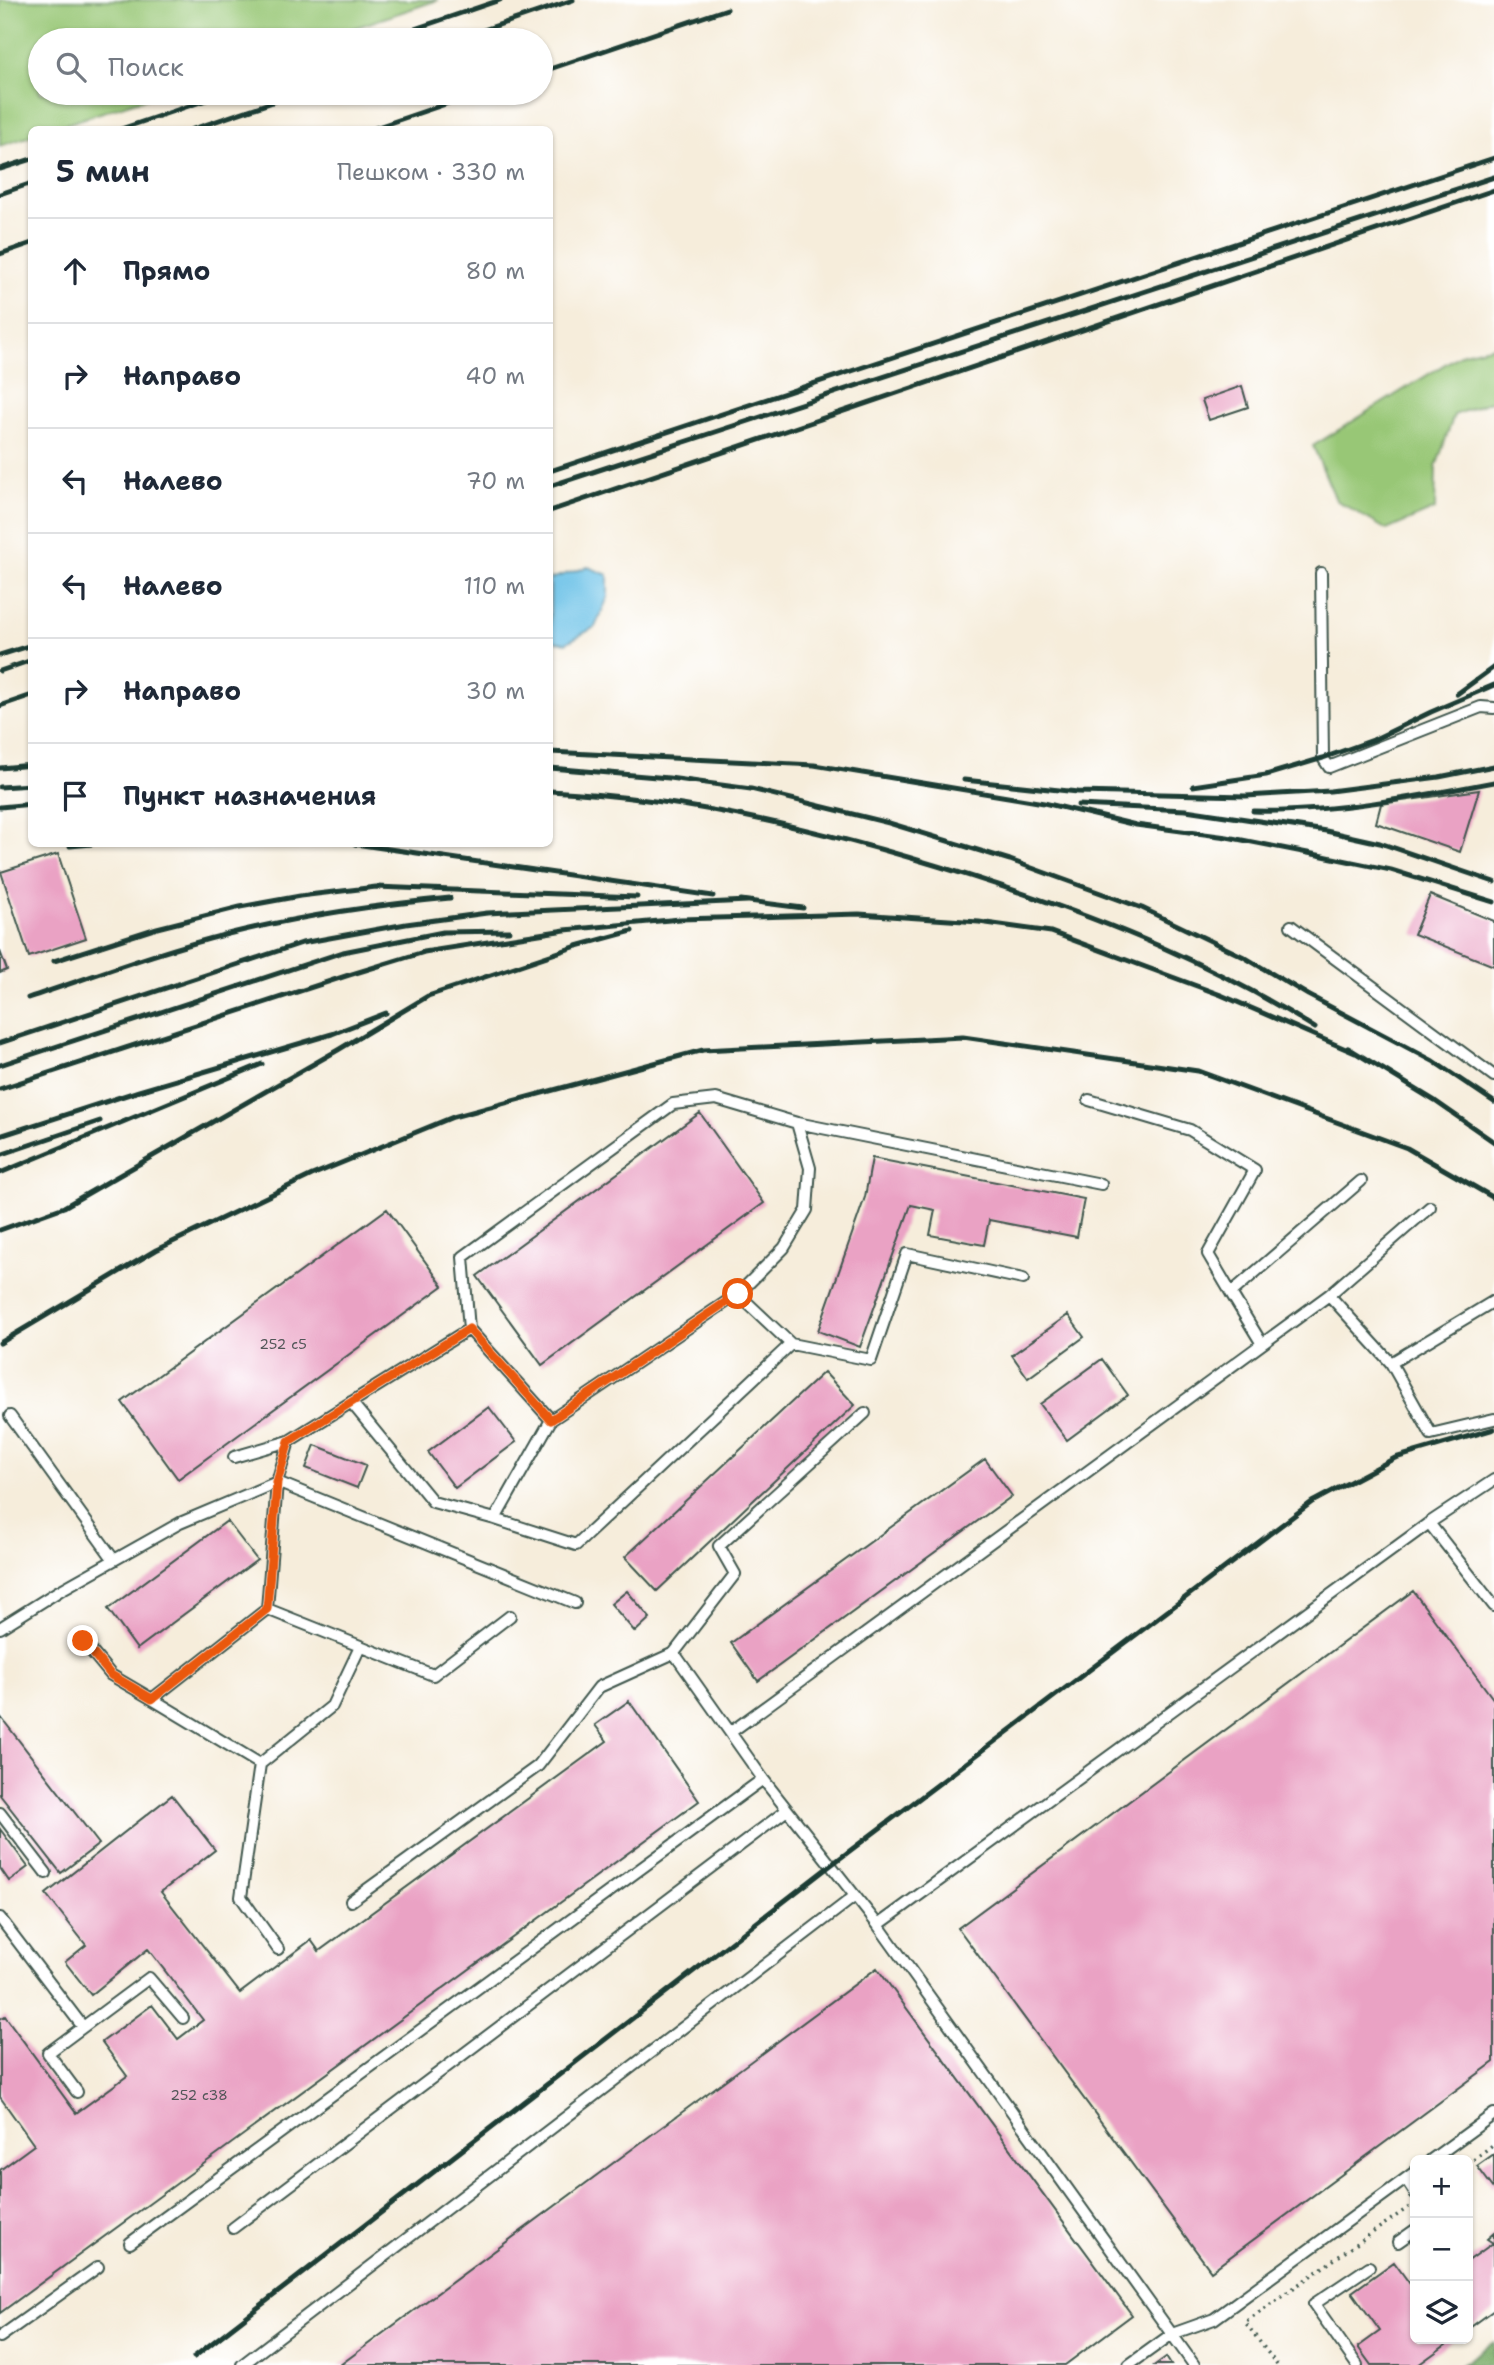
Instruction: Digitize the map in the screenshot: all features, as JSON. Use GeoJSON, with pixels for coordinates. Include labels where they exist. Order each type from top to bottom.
{"type":"FeatureCollection","features":[{"type":"Feature","properties":{"kind":"lane"},"geometry":{"type":"LineString","coordinates":[[1321,573],[1323,758],[1329,767],[1480,707],[1494,708]]}},
{"type":"Feature","properties":{"kind":"lane"},"geometry":{"type":"LineString","coordinates":[[1291,926],[1494,1076]]}},
{"type":"Feature","properties":{"kind":"lane"},"geometry":{"type":"LineString","coordinates":[[551,1420],[469,1329],[463,1257],[673,1104],[716,1099],[797,1124],[1101,1184]]}},
{"type":"Feature","properties":{"kind":"lane"},"geometry":{"type":"LineString","coordinates":[[1089,1100],[1190,1129],[1255,1170],[1208,1254],[1262,1344]]}},
{"type":"Feature","properties":{"kind":"lane"},"geometry":{"type":"LineString","coordinates":[[495,1519],[551,1420],[738,1294],[784,1248],[807,1210],[810,1168],[797,1124]]}},
{"type":"Feature","properties":{"kind":"lane"},"geometry":{"type":"LineString","coordinates":[[1231,1293],[1361,1181]]}},
{"type":"Feature","properties":{"kind":"lane"},"geometry":{"type":"LineString","coordinates":[[731,1732],[1329,1295],[1430,1207]]}},
{"type":"Feature","properties":{"kind":"lane"},"geometry":{"type":"LineString","coordinates":[[738,1294],[791,1343],[871,1360],[907,1254],[1023,1279]]}},
{"type":"Feature","properties":{"kind":"lane"},"geometry":{"type":"LineString","coordinates":[[1329,1295],[1391,1363],[1431,1434],[1494,1419]]}},
{"type":"Feature","properties":{"kind":"lane"},"geometry":{"type":"LineString","coordinates":[[1391,1363],[1494,1301]]}},
{"type":"Feature","properties":{"kind":"lane"},"geometry":{"type":"LineString","coordinates":[[234,1457],[289,1441],[469,1329]]}},
{"type":"Feature","properties":{"kind":"lane"},"geometry":{"type":"LineString","coordinates":[[351,1402],[433,1502],[576,1545],[791,1343]]}},
{"type":"Feature","properties":{"kind":"lane"},"geometry":{"type":"LineString","coordinates":[[351,1901],[538,1766],[599,1686],[674,1653],[734,1574],[719,1546],[866,1413]]}},
{"type":"Feature","properties":{"kind":"lane"},"geometry":{"type":"LineString","coordinates":[[10,1416],[114,1560]]}},
{"type":"Feature","properties":{"kind":"lane"},"geometry":{"type":"LineString","coordinates":[[152,1699],[267,1609],[277,1482],[289,1441]]}},
{"type":"Feature","properties":{"kind":"lane"},"geometry":{"type":"LineString","coordinates":[[878,1925],[1429,1523],[1494,1480]]}},
{"type":"Feature","properties":{"kind":"lane"},"geometry":{"type":"LineString","coordinates":[[0,1628],[180,1523],[277,1482],[575,1603]]}},
{"type":"Feature","properties":{"kind":"lane"},"geometry":{"type":"LineString","coordinates":[[1429,1523],[1494,1606]]}},
{"type":"Feature","properties":{"kind":"lane"},"geometry":{"type":"LineString","coordinates":[[267,1609],[433,1675],[510,1616]]}},
{"type":"Feature","properties":{"kind":"lane"},"geometry":{"type":"LineString","coordinates":[[83,1641],[111,1675],[260,1764]]}},
{"type":"Feature","properties":{"kind":"lane"},"geometry":{"type":"LineString","coordinates":[[278,1949],[241,1897],[260,1764],[332,1706],[360,1647]]}},
{"type":"Feature","properties":{"kind":"lane"},"geometry":{"type":"LineString","coordinates":[[674,1653],[763,1779],[878,1925],[1194,2365]]}},
{"type":"Feature","properties":{"kind":"lane"},"geometry":{"type":"LineString","coordinates":[[130,2243],[763,1779]]}},
{"type":"Feature","properties":{"kind":"lane"},"geometry":{"type":"LineString","coordinates":[[233,2228],[787,1810]]}},
{"type":"Feature","properties":{"kind":"lane"},"geometry":{"type":"LineString","coordinates":[[0,1813],[46,1873]]}},
{"type":"Feature","properties":{"kind":"lane"},"geometry":{"type":"LineString","coordinates":[[242,2365],[855,1896]]}},
{"type":"Feature","properties":{"kind":"lane"},"geometry":{"type":"LineString","coordinates":[[0,1918],[83,2027]]}},
{"type":"Feature","properties":{"kind":"lane"},"geometry":{"type":"LineString","coordinates":[[77,2092],[48,2053],[149,1978],[183,2018]]}},
{"type":"Feature","properties":{"kind":"lane"},"geometry":{"type":"LineString","coordinates":[[1438,2155],[1494,2114]]}},
{"type":"Feature","properties":{"kind":"lane"},"geometry":{"type":"LineString","coordinates":[[1129,2365],[1172,2334],[1214,2319],[1410,2175]]}},
{"type":"Feature","properties":{"kind":"lane"},"geometry":{"type":"LineString","coordinates":[[1398,2242],[1410,2234]]}},
{"type":"Feature","properties":{"kind":"lane"},"geometry":{"type":"LineString","coordinates":[[0,2337],[98,2267]]}},
{"type":"Feature","properties":{"kind":"lane"},"geometry":{"type":"LineString","coordinates":[[1357,2365],[1314,2304],[1369,2267]]}},
{"type":"Feature","properties":{"kind":"path"},"geometry":{"type":"LineString","coordinates":[[1473,2160],[1494,2144]]}},
{"type":"Feature","properties":{"kind":"path"},"geometry":{"type":"LineString","coordinates":[[1277,2365],[1245,2322],[1410,2206]]}},
{"type":"Feature","properties":{"kind":"green space"},"geometry":{"type":"Polygon","coordinates":[[[0,0],[438,0],[354,28],[28,28],[28,105],[124,105],[60,126],[28,126],[28,137],[0,146],[0,0]]]}},
{"type":"Feature","properties":{"kind":"green space"},"geometry":{"type":"Polygon","coordinates":[[[1494,346],[1494,400],[1454,415],[1436,467],[1435,509],[1387,530],[1336,500],[1313,446],[1463,353],[1494,346]]]}},
{"type":"Feature","properties":{"kind":"green space"},"geometry":{"type":"Polygon","coordinates":[[[1494,2342],[1494,2365],[1461,2365],[1494,2342]]]}},
{"type":"Feature","properties":{"kind":"water"},"geometry":{"type":"Polygon","coordinates":[[[588,567],[608,575],[608,597],[595,627],[566,643],[553,641],[553,578],[588,567]]]}},
{"type":"Feature","properties":{"kind":"building"},"geometry":{"type":"Polygon","coordinates":[[[1242,386],[1248,407],[1209,420],[1202,400],[1242,386]]]}},
{"type":"Feature","properties":{"kind":"building"},"geometry":{"type":"Polygon","coordinates":[[[1479,790],[1460,852],[1376,823],[1381,804],[1479,790]]]}},
{"type":"Feature","properties":{"kind":"building"},"geometry":{"type":"Polygon","coordinates":[[[58,854],[86,938],[29,957],[1,872],[58,854]]]}},
{"type":"Feature","properties":{"kind":"building"},"geometry":{"type":"Polygon","coordinates":[[[1430,895],[1494,921],[1494,966],[1414,934],[1430,895]]]}},
{"type":"Feature","properties":{"kind":"building"},"geometry":{"type":"Polygon","coordinates":[[[0,951],[7,970],[0,973],[0,951]]]}},
{"type":"Feature","properties":{"kind":"building"},"geometry":{"type":"Polygon","coordinates":[[[700,1113],[764,1203],[542,1365],[477,1276],[700,1113]]]}},
{"type":"Feature","properties":{"kind":"building"},"geometry":{"type":"Polygon","coordinates":[[[872,1158],[1084,1199],[1077,1237],[989,1220],[984,1245],[930,1235],[935,1210],[911,1205],[860,1347],[818,1331],[865,1197],[872,1158]]]}},
{"type":"Feature","properties":{"kind":"building"},"geometry":{"type":"Polygon","coordinates":[[[387,1209],[443,1286],[178,1479],[122,1402],[387,1209]]]}},
{"type":"Feature","properties":{"kind":"building"},"geometry":{"type":"Polygon","coordinates":[[[1068,1315],[1084,1337],[1028,1378],[1012,1355],[1068,1315]]]}},
{"type":"Feature","properties":{"kind":"building"},"geometry":{"type":"Polygon","coordinates":[[[1102,1359],[1128,1395],[1067,1440],[1040,1404],[1102,1359]]]}},
{"type":"Feature","properties":{"kind":"building"},"geometry":{"type":"Polygon","coordinates":[[[824,1372],[855,1405],[657,1591],[625,1557],[824,1372]]]}},
{"type":"Feature","properties":{"kind":"building"},"geometry":{"type":"Polygon","coordinates":[[[489,1407],[516,1442],[455,1488],[428,1452],[489,1407]]]}},
{"type":"Feature","properties":{"kind":"building"},"geometry":{"type":"Polygon","coordinates":[[[315,1445],[366,1465],[357,1488],[306,1468],[315,1445]]]}},
{"type":"Feature","properties":{"kind":"building"},"geometry":{"type":"Polygon","coordinates":[[[985,1459],[1012,1496],[758,1681],[731,1643],[985,1459]]]}},
{"type":"Feature","properties":{"kind":"building"},"geometry":{"type":"Polygon","coordinates":[[[227,1521],[257,1560],[137,1649],[108,1609],[227,1521]]]}},
{"type":"Feature","properties":{"kind":"building"},"geometry":{"type":"Polygon","coordinates":[[[627,1591],[650,1618],[635,1632],[611,1604],[627,1591]]]}},
{"type":"Feature","properties":{"kind":"building"},"geometry":{"type":"Polygon","coordinates":[[[1413,1591],[1494,1700],[1494,2062],[1211,2271],[958,1928],[1413,1591]]]}},
{"type":"Feature","properties":{"kind":"building"},"geometry":{"type":"Polygon","coordinates":[[[629,1701],[699,1801],[0,2313],[0,2170],[34,2145],[0,2097],[0,2019],[5,2016],[76,2113],[127,2076],[102,2042],[152,2005],[178,2039],[203,2020],[148,1949],[91,1995],[65,1962],[86,1945],[46,1894],[172,1795],[215,1850],[161,1892],[240,1993],[311,1940],[319,1951],[607,1741],[595,1725],[629,1701]]]}},
{"type":"Feature","properties":{"kind":"building"},"geometry":{"type":"Polygon","coordinates":[[[0,1716],[99,1844],[61,1873],[0,1795],[0,1716]]]}},
{"type":"Feature","properties":{"kind":"building"},"geometry":{"type":"Polygon","coordinates":[[[0,1829],[28,1867],[9,1881],[0,1868],[0,1829]]]}},
{"type":"Feature","properties":{"kind":"building"},"geometry":{"type":"Polygon","coordinates":[[[877,1968],[1132,2315],[1065,2365],[340,2365],[877,1968]]]}},
{"type":"Feature","properties":{"kind":"building"},"geometry":{"type":"Polygon","coordinates":[[[1494,2154],[1494,2189],[1477,2166],[1494,2154]]]}},
{"type":"Feature","properties":{"kind":"building"},"geometry":{"type":"Polygon","coordinates":[[[1494,2233],[1494,2310],[1473,2325],[1473,2257],[1493,2243],[1487,2239],[1494,2233]]]}},
{"type":"Feature","properties":{"kind":"building"},"geometry":{"type":"Polygon","coordinates":[[[1394,2262],[1410,2284],[1410,2344],[1447,2344],[1418,2365],[1371,2365],[1358,2347],[1380,2331],[1352,2292],[1394,2262]]]}},
{"type":"Feature","properties":{"kind":"building"},"geometry":{"type":"Polygon","coordinates":[[[1166,2357],[1171,2365],[1155,2365],[1166,2357]]]}},
{"type":"Feature","properties":{"kind":"railway"},"geometry":{"type":"LineString","coordinates":[[417,28],[500,0]]}},
{"type":"Feature","properties":{"kind":"railway"},"geometry":{"type":"LineString","coordinates":[[490,28],[573,0]]}},
{"type":"Feature","properties":{"kind":"railway"},"geometry":{"type":"LineString","coordinates":[[553,68],[727,9]]}},
{"type":"Feature","properties":{"kind":"railway"},"geometry":{"type":"LineString","coordinates":[[130,126],[192,105]]}},
{"type":"Feature","properties":{"kind":"railway"},"geometry":{"type":"LineString","coordinates":[[202,126],[264,105]]}},
{"type":"Feature","properties":{"kind":"railway"},"geometry":{"type":"LineString","coordinates":[[381,126],[443,105]]}},
{"type":"Feature","properties":{"kind":"railway"},"geometry":{"type":"LineString","coordinates":[[553,470],[1494,158]]}},
{"type":"Feature","properties":{"kind":"railway"},"geometry":{"type":"LineString","coordinates":[[0,169],[28,160]]}},
{"type":"Feature","properties":{"kind":"railway"},"geometry":{"type":"LineString","coordinates":[[553,485],[1494,177]]}},
{"type":"Feature","properties":{"kind":"railway"},"geometry":{"type":"LineString","coordinates":[[0,194],[28,184]]}},
{"type":"Feature","properties":{"kind":"railway"},"geometry":{"type":"LineString","coordinates":[[553,510],[1494,190]]}},
{"type":"Feature","properties":{"kind":"railway"},"geometry":{"type":"LineString","coordinates":[[0,254],[28,244]]}},
{"type":"Feature","properties":{"kind":"railway"},"geometry":{"type":"LineString","coordinates":[[0,655],[28,646]]}},
{"type":"Feature","properties":{"kind":"railway"},"geometry":{"type":"LineString","coordinates":[[0,671],[28,661]]}},
{"type":"Feature","properties":{"kind":"railway"},"geometry":{"type":"LineString","coordinates":[[1457,694],[1494,667]]}},
{"type":"Feature","properties":{"kind":"railway"},"geometry":{"type":"LineString","coordinates":[[1193,786],[1266,775],[1323,758],[1373,740],[1494,685]]}},
{"type":"Feature","properties":{"kind":"railway"},"geometry":{"type":"LineString","coordinates":[[0,706],[28,696]]}},
{"type":"Feature","properties":{"kind":"railway"},"geometry":{"type":"LineString","coordinates":[[553,752],[814,765],[1044,803],[1136,825],[1227,837],[1323,856],[1391,870],[1494,902]]}},
{"type":"Feature","properties":{"kind":"railway"},"geometry":{"type":"LineString","coordinates":[[0,768],[28,765]]}},
{"type":"Feature","properties":{"kind":"railway"},"geometry":{"type":"LineString","coordinates":[[964,780],[1078,792],[1246,796],[1330,791],[1439,777],[1494,766]]}},
{"type":"Feature","properties":{"kind":"railway"},"geometry":{"type":"LineString","coordinates":[[553,768],[669,778],[751,789],[889,823],[1010,860],[1142,908],[1244,957],[1308,995],[1433,1061],[1494,1102]]}},
{"type":"Feature","properties":{"kind":"railway"},"geometry":{"type":"LineString","coordinates":[[1253,811],[1343,807],[1494,782]]}},
{"type":"Feature","properties":{"kind":"railway"},"geometry":{"type":"LineString","coordinates":[[0,787],[28,785]]}},
{"type":"Feature","properties":{"kind":"railway"},"geometry":{"type":"LineString","coordinates":[[553,791],[664,802],[777,823],[888,851],[998,885],[1161,947],[1239,984],[1315,1028]]}},
{"type":"Feature","properties":{"kind":"railway"},"geometry":{"type":"LineString","coordinates":[[0,807],[28,804]]}},
{"type":"Feature","properties":{"kind":"railway"},"geometry":{"type":"LineString","coordinates":[[1078,805],[1186,810],[1326,831],[1380,843],[1494,882]]}},
{"type":"Feature","properties":{"kind":"railway"},"geometry":{"type":"LineString","coordinates":[[376,847],[713,896]]}},
{"type":"Feature","properties":{"kind":"railway"},"geometry":{"type":"LineString","coordinates":[[54,961],[157,928],[240,907],[300,896],[376,887],[637,897]]}},
{"type":"Feature","properties":{"kind":"railway"},"geometry":{"type":"LineString","coordinates":[[28,998],[152,956],[228,934],[338,912],[450,898]]}},
{"type":"Feature","properties":{"kind":"railway"},"geometry":{"type":"LineString","coordinates":[[741,900],[803,908]]}},
{"type":"Feature","properties":{"kind":"railway"},"geometry":{"type":"LineString","coordinates":[[0,1043],[302,943],[406,924],[487,913],[748,901]]}},
{"type":"Feature","properties":{"kind":"railway"},"geometry":{"type":"LineString","coordinates":[[0,1089],[424,952],[565,930],[680,919],[859,914],[979,922],[1051,932],[1221,995],[1355,1053]]}},
{"type":"Feature","properties":{"kind":"railway"},"geometry":{"type":"LineString","coordinates":[[0,1065],[343,952],[443,932],[509,931]]}},
{"type":"Feature","properties":{"kind":"railway"},"geometry":{"type":"LineString","coordinates":[[0,1230],[64,1207],[428,996],[577,946],[632,931]]}},
{"type":"Feature","properties":{"kind":"railway"},"geometry":{"type":"LineString","coordinates":[[0,1136],[139,1091],[332,1034],[386,1013]]}},
{"type":"Feature","properties":{"kind":"railway"},"geometry":{"type":"LineString","coordinates":[[0,1343],[156,1250],[312,1175],[453,1117],[703,1050],[963,1037],[1198,1071],[1407,1148],[1494,1198]]}},
{"type":"Feature","properties":{"kind":"railway"},"geometry":{"type":"LineString","coordinates":[[1348,1048],[1435,1101],[1494,1142]]}},
{"type":"Feature","properties":{"kind":"railway"},"geometry":{"type":"LineString","coordinates":[[0,1173],[262,1064]]}},
{"type":"Feature","properties":{"kind":"railway"},"geometry":{"type":"LineString","coordinates":[[0,1155],[100,1121]]}},
{"type":"Feature","properties":{"kind":"railway"},"geometry":{"type":"LineString","coordinates":[[194,2357],[831,1865],[1312,1502],[1395,1458],[1494,1429]]}},
{"type":"Feature","properties":{"kind":"route"},"geometry":{"type":"LineString","coordinates":[[83,1641],[111,1675],[152,1699],[267,1609],[277,1482],[289,1441],[469,1329],[551,1420],[738,1294]]}}]}
